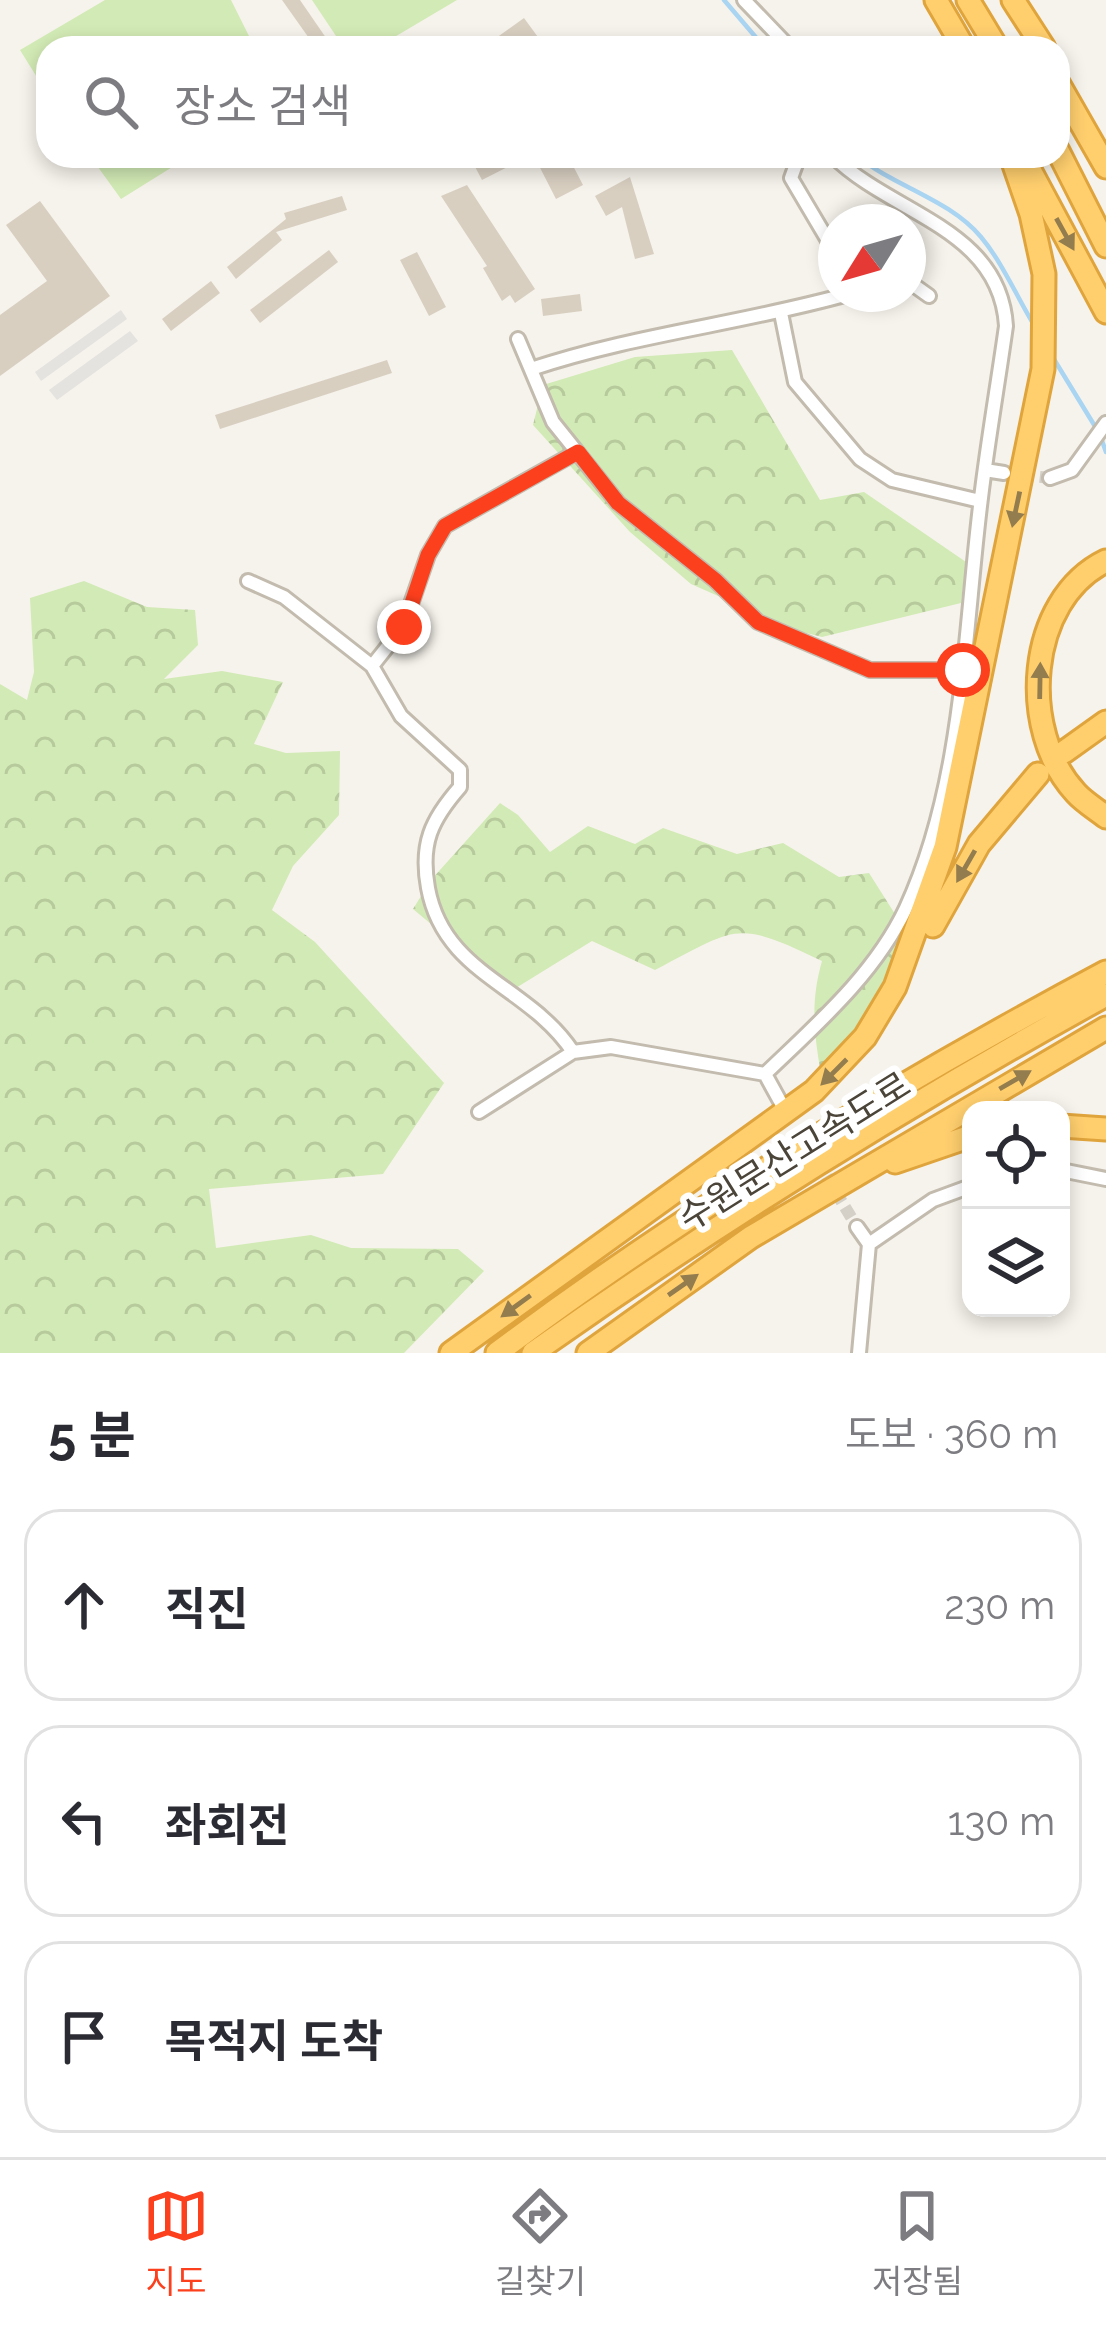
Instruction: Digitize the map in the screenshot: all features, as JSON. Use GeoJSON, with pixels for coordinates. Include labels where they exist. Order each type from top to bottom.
{"type":"FeatureCollection","features":[{"type":"Feature","properties":{"kind":"highway"},"geometry":{"type":"LineString","coordinates":[[936,0],[955,36]]}},
{"type":"Feature","properties":{"kind":"highway"},"geometry":{"type":"LineString","coordinates":[[968,0],[990,36]]}},
{"type":"Feature","properties":{"kind":"highway"},"geometry":{"type":"LineString","coordinates":[[1012,0],[1034,36]]}},
{"type":"Feature","properties":{"kind":"highway"},"geometry":{"type":"LineString","coordinates":[[1070,87],[1106,142]]}},
{"type":"Feature","properties":{"kind":"highway"},"geometry":{"type":"LineString","coordinates":[[1070,103],[1106,167]]}},
{"type":"Feature","properties":{"kind":"highway"},"geometry":{"type":"LineString","coordinates":[[865,1037],[910,955],[945,847],[1038,394],[1046,324],[1044,274],[1015,168]]}},
{"type":"Feature","properties":{"kind":"highway"},"geometry":{"type":"LineString","coordinates":[[1028,168],[1106,312]]}},
{"type":"Feature","properties":{"kind":"highway"},"geometry":{"type":"LineString","coordinates":[[1067,168],[1106,245]]}},
{"type":"Feature","properties":{"kind":"highway"},"geometry":{"type":"LineString","coordinates":[[1106,561],[1085,571],[1061,599],[1037,674],[1041,720],[1055,757],[1074,792],[1106,817]]}},
{"type":"Feature","properties":{"kind":"highway"},"geometry":{"type":"LineString","coordinates":[[1064,752],[1106,722]]}},
{"type":"Feature","properties":{"kind":"highway"},"geometry":{"type":"LineString","coordinates":[[452,1353],[776,1122],[865,1037],[896,997],[979,844],[1037,774]]}},
{"type":"Feature","properties":{"kind":"highway","name":"수원문산고속도로"},"geometry":{"type":"LineString","coordinates":[[496,1353],[619,1263],[791,1152],[920,1072],[1106,972]]}},
{"type":"Feature","properties":{"kind":"highway","name":"수원문산고속도로"},"geometry":{"type":"LineString","coordinates":[[532,1353],[809,1165],[1106,995]]}},
{"type":"Feature","properties":{"kind":"highway"},"geometry":{"type":"LineString","coordinates":[[588,1353],[751,1238],[1106,1028]]}},
{"type":"Feature","properties":{"kind":"highway"},"geometry":{"type":"LineString","coordinates":[[1070,1127],[1106,1129]]}},
{"type":"Feature","properties":{"kind":"highway"},"geometry":{"type":"LineString","coordinates":[[751,1238],[910,1155],[962,1139]]}},
{"type":"Feature","properties":{"kind":"street"},"geometry":{"type":"LineString","coordinates":[[744,0],[778,36]]}},
{"type":"Feature","properties":{"kind":"street"},"geometry":{"type":"LineString","coordinates":[[795,168],[790,178],[818,224]]}},
{"type":"Feature","properties":{"kind":"street"},"geometry":{"type":"LineString","coordinates":[[765,1074],[866,970],[905,909],[932,830],[963,670],[980,501],[1006,326],[1004,298],[985,266],[925,212],[845,168]]}},
{"type":"Feature","properties":{"kind":"street"},"geometry":{"type":"LineString","coordinates":[[531,369],[616,341],[818,303]]}},
{"type":"Feature","properties":{"kind":"street"},"geometry":{"type":"LineString","coordinates":[[782,313],[795,382],[860,459],[892,480],[980,501]]}},
{"type":"Feature","properties":{"kind":"street"},"geometry":{"type":"LineString","coordinates":[[518,339],[554,422],[618,503],[715,580],[758,622],[870,670],[963,670]]}},
{"type":"Feature","properties":{"kind":"street"},"geometry":{"type":"LineString","coordinates":[[1050,478],[1072,470],[1106,423]]}},
{"type":"Feature","properties":{"kind":"street"},"geometry":{"type":"LineString","coordinates":[[372,666],[404,627],[428,555],[445,526],[578,452]]}},
{"type":"Feature","properties":{"kind":"street"},"geometry":{"type":"LineString","coordinates":[[985,470],[1004,473]]}},
{"type":"Feature","properties":{"kind":"street"},"geometry":{"type":"LineString","coordinates":[[248,581],[284,597],[372,666],[401,716],[460,770],[460,787],[430,820],[423,862],[431,906],[446,940],[500,988],[535,1007],[573,1052]]}},
{"type":"Feature","properties":{"kind":"street"},"geometry":{"type":"LineString","coordinates":[[478,1112],[573,1052],[611,1047],[765,1074],[782,1103]]}},
{"type":"Feature","properties":{"kind":"street"},"geometry":{"type":"LineString","coordinates":[[1070,1172],[1106,1179]]}},
{"type":"Feature","properties":{"kind":"street"},"geometry":{"type":"LineString","coordinates":[[868,1244],[933,1200],[962,1189]]}},
{"type":"Feature","properties":{"kind":"street"},"geometry":{"type":"LineString","coordinates":[[857,1227],[868,1244],[859,1353]]}},
{"type":"Feature","properties":{"kind":"green space"},"geometry":{"type":"Polygon","coordinates":[[[105,0],[231,0],[249,36],[44,36],[105,0]]]}},
{"type":"Feature","properties":{"kind":"green space"},"geometry":{"type":"Polygon","coordinates":[[[312,0],[457,0],[396,36],[336,36],[312,0]]]}},
{"type":"Feature","properties":{"kind":"green space"},"geometry":{"type":"Polygon","coordinates":[[[36,41],[36,76],[20,50],[36,41]]]}},
{"type":"Feature","properties":{"kind":"green space"},"geometry":{"type":"Polygon","coordinates":[[[99,168],[171,168],[121,199],[99,168]]]}},
{"type":"Feature","properties":{"kind":"green space"},"geometry":{"type":"Polygon","coordinates":[[[732,350],[820,500],[864,492],[966,562],[961,603],[822,637],[795,630],[691,584],[630,532],[533,425],[543,385],[635,357],[732,350]]]}},
{"type":"Feature","properties":{"kind":"green space"},"geometry":{"type":"Polygon","coordinates":[[[84,581],[147,607],[195,610],[198,645],[164,679],[222,671],[283,682],[254,744],[286,753],[340,751],[339,815],[293,866],[272,910],[315,942],[444,1083],[383,1174],[209,1189],[216,1248],[311,1235],[351,1248],[458,1249],[484,1271],[404,1353],[0,1353],[0,684],[27,700],[34,672],[30,598],[84,581]]]}},
{"type":"Feature","properties":{"kind":"green space"},"geometry":{"type":"Polygon","coordinates":[[[500,803],[518,815],[550,852],[588,826],[635,844],[663,828],[737,854],[783,843],[839,877],[869,873],[895,914],[906,948],[883,996],[823,1085],[814,1008],[822,961],[771,939],[753,934],[721,937],[655,970],[592,941],[511,991],[413,909],[431,880],[500,803]]]}},
{"type":"Feature","properties":{"kind":"shaded area"},"geometry":{"type":"Polygon","coordinates":[[[121,310],[127,319],[41,381],[35,372],[121,310]]]}},
{"type":"Feature","properties":{"kind":"shaded area"},"geometry":{"type":"Polygon","coordinates":[[[130,331],[138,341],[57,400],[49,390],[130,331]]]}},
{"type":"Feature","properties":{"kind":"building"},"geometry":{"type":"Polygon","coordinates":[[[282,0],[300,0],[325,36],[308,36],[282,0]]]}},
{"type":"Feature","properties":{"kind":"building"},"geometry":{"type":"Polygon","coordinates":[[[524,18],[537,36],[499,36],[524,18]]]}},
{"type":"Feature","properties":{"kind":"building"},"geometry":{"type":"Polygon","coordinates":[[[476,168],[506,168],[482,180],[476,168]]]}},
{"type":"Feature","properties":{"kind":"building"},"geometry":{"type":"Polygon","coordinates":[[[540,168],[574,168],[583,185],[556,199],[540,168]]]}},
{"type":"Feature","properties":{"kind":"building"},"geometry":{"type":"Polygon","coordinates":[[[630,177],[654,254],[635,259],[622,207],[606,216],[595,196],[630,177]]]}},
{"type":"Feature","properties":{"kind":"building"},"geometry":{"type":"Polygon","coordinates":[[[467,185],[535,289],[515,303],[510,295],[502,301],[483,268],[487,266],[441,196],[467,185]]]}},
{"type":"Feature","properties":{"kind":"building"},"geometry":{"type":"Polygon","coordinates":[[[342,196],[347,210],[276,232],[282,240],[236,279],[227,267],[286,219],[284,213],[342,196]]]}},
{"type":"Feature","properties":{"kind":"building"},"geometry":{"type":"Polygon","coordinates":[[[40,201],[110,296],[0,376],[0,315],[47,281],[6,225],[40,201]]]}},
{"type":"Feature","properties":{"kind":"building"},"geometry":{"type":"Polygon","coordinates":[[[329,250],[338,262],[260,323],[250,310],[329,250]]]}},
{"type":"Feature","properties":{"kind":"building"},"geometry":{"type":"Polygon","coordinates":[[[417,252],[446,307],[429,316],[400,260],[417,252]]]}},
{"type":"Feature","properties":{"kind":"building"},"geometry":{"type":"Polygon","coordinates":[[[211,281],[220,293],[171,331],[162,319],[211,281]]]}},
{"type":"Feature","properties":{"kind":"building"},"geometry":{"type":"Polygon","coordinates":[[[580,294],[582,311],[543,316],[541,299],[580,294]]]}},
{"type":"Feature","properties":{"kind":"building"},"geometry":{"type":"Polygon","coordinates":[[[387,360],[392,373],[220,429],[215,415],[387,360]]]}},
{"type":"Feature","properties":{"kind":"waterway"},"geometry":{"type":"LineString","coordinates":[[724,0],[755,36]]}},
{"type":"Feature","properties":{"kind":"waterway"},"geometry":{"type":"LineString","coordinates":[[876,168],[968,224],[996,257],[1034,325]]}},
{"type":"Feature","properties":{"kind":"waterway"},"geometry":{"type":"LineString","coordinates":[[1052,356],[1096,428]]}},
{"type":"Feature","properties":{"kind":"waterway"},"geometry":{"type":"LineString","coordinates":[[1101,438],[1106,452]]}},
{"type":"Feature","properties":{"kind":"tunnel"},"geometry":{"type":"LineString","coordinates":[[1004,473],[1050,478]]}},
{"type":"Feature","properties":{"kind":"tunnel"},"geometry":{"type":"LineString","coordinates":[[817,1161],[857,1227]]}},
{"type":"Feature","properties":{"kind":"route"},"geometry":{"type":"LineString","coordinates":[[404,627],[428,555],[445,526],[578,452],[618,503],[715,580],[758,622],[870,670],[915,674],[963,670]]}}]}
